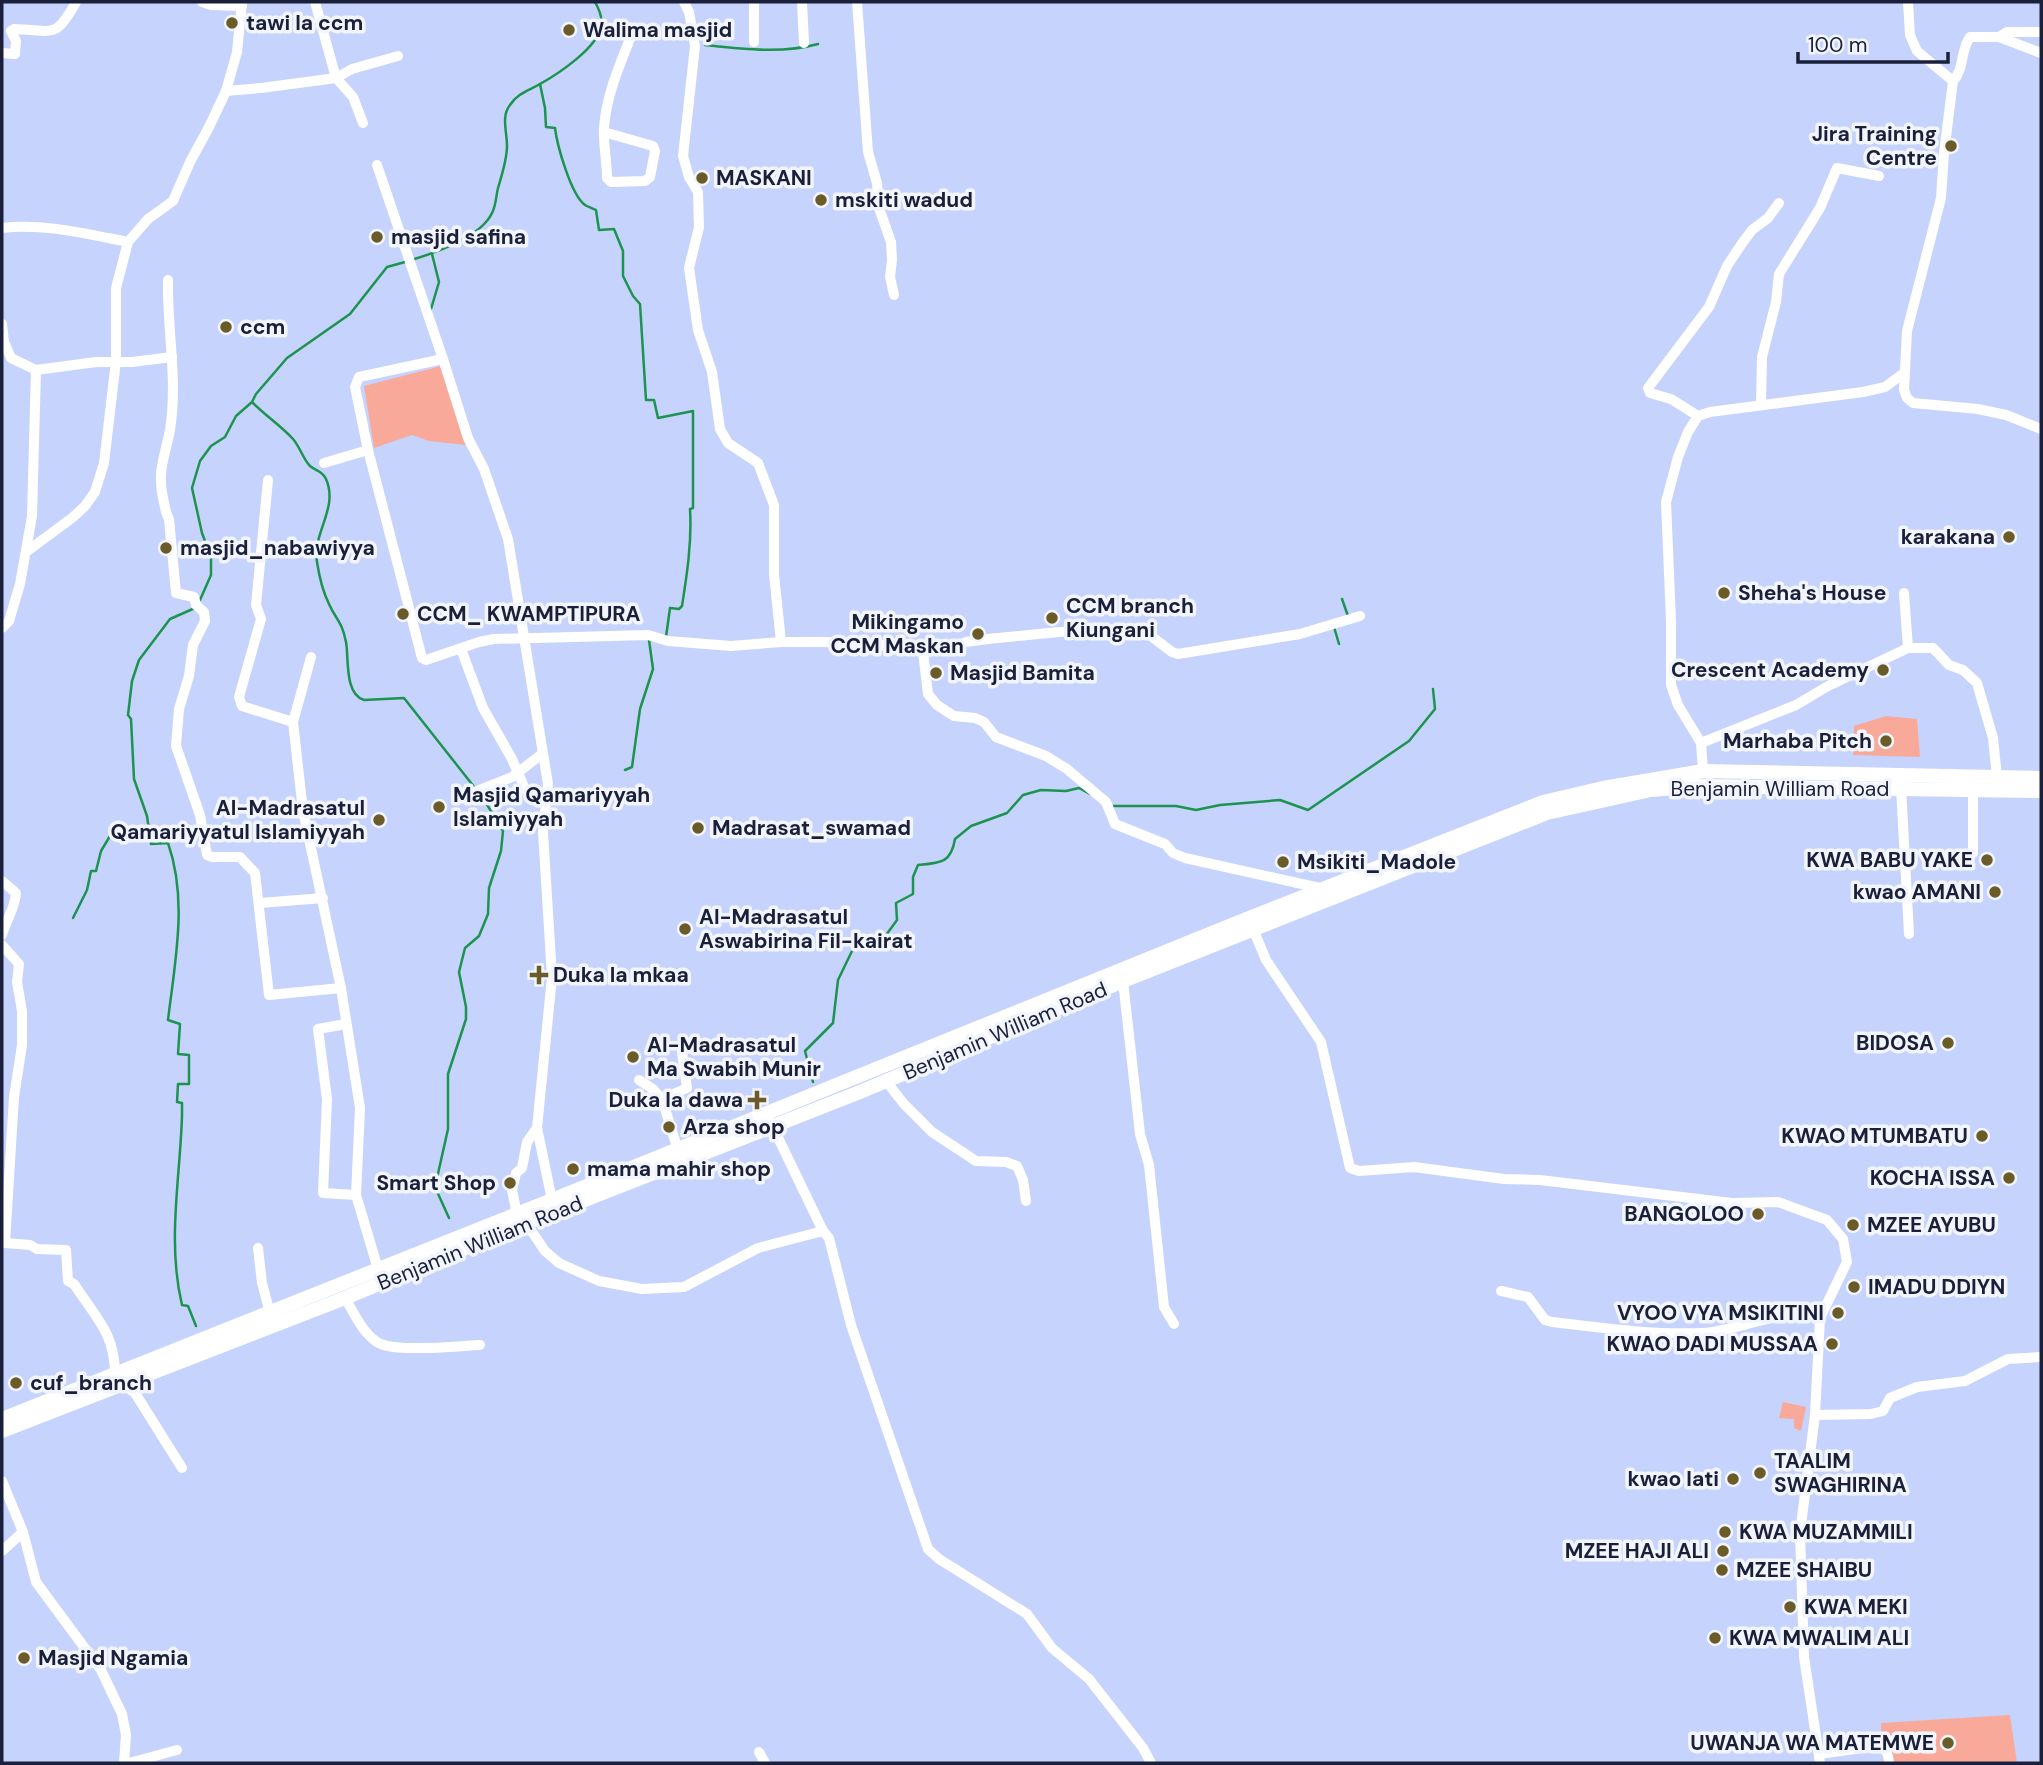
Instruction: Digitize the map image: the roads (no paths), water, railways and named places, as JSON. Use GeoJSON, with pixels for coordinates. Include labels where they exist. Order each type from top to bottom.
{"type":"FeatureCollection","features":[{"type":"Feature","properties":{"kind":"main road","name":"Benjamin William Road"},"geometry":{"type":"LineString","coordinates":[[2,1419],[345,1298],[522,1218],[552,1200],[678,1150],[886,1081],[1123,981],[1324,889],[1544,802],[1603,788],[1703,771],[2041,778]]}},
{"type":"Feature","properties":{"kind":"main road","name":"Benjamin William Road"},"geometry":{"type":"LineString","coordinates":[[2,1431],[377,1269],[522,1218],[1251,924],[1547,813],[1651,790],[1697,786],[2041,791]]}},
{"type":"Feature","properties":{"kind":"street"},"geometry":{"type":"LineString","coordinates":[[2,54],[15,54],[16,41],[11,31],[51,32],[58,29],[67,20],[76,2]]}},
{"type":"Feature","properties":{"kind":"street"},"geometry":{"type":"LineString","coordinates":[[26,552],[72,518],[95,492],[104,463],[116,361],[116,288],[128,242],[148,219],[173,201],[226,91],[237,52],[242,4],[211,5],[202,2]]}},
{"type":"Feature","properties":{"kind":"street"},"geometry":{"type":"LineString","coordinates":[[315,2],[336,78],[353,97],[363,123]]}},
{"type":"Feature","properties":{"kind":"street"},"geometry":{"type":"LineString","coordinates":[[684,2],[689,12],[695,46],[683,156],[689,177],[698,192],[699,227],[689,268],[698,330],[712,372],[720,429],[728,443],[758,463],[774,505],[774,574],[781,642]]}},
{"type":"Feature","properties":{"kind":"street"},"geometry":{"type":"LineString","coordinates":[[754,2],[754,42]]}},
{"type":"Feature","properties":{"kind":"street"},"geometry":{"type":"LineString","coordinates":[[802,2],[804,43]]}},
{"type":"Feature","properties":{"kind":"street"},"geometry":{"type":"LineString","coordinates":[[857,2],[868,152],[877,183],[879,208],[891,242],[890,277],[894,295]]}},
{"type":"Feature","properties":{"kind":"street"},"geometry":{"type":"LineString","coordinates":[[1908,2],[1910,35],[1917,51],[1953,81]]}},
{"type":"Feature","properties":{"kind":"street"},"geometry":{"type":"LineString","coordinates":[[1999,37],[2007,32],[2041,32]]}},
{"type":"Feature","properties":{"kind":"street"},"geometry":{"type":"LineString","coordinates":[[604,132],[653,146],[655,151],[650,177],[645,181],[608,180],[604,132],[605,115],[615,76],[632,34]]}},
{"type":"Feature","properties":{"kind":"street"},"geometry":{"type":"LineString","coordinates":[[2041,53],[1999,37],[1980,36],[1967,39],[1959,75],[1953,81],[1941,198],[1907,331],[1904,373],[1904,390],[1913,403],[1978,409],[2006,415],[2041,429]]}},
{"type":"Feature","properties":{"kind":"street"},"geometry":{"type":"LineString","coordinates":[[226,91],[336,78],[352,69],[398,56]]}},
{"type":"Feature","properties":{"kind":"street"},"geometry":{"type":"LineString","coordinates":[[377,165],[468,438],[484,469],[508,539],[548,784],[543,832],[552,977],[537,1128],[552,1200]]}},
{"type":"Feature","properties":{"kind":"street"},"geometry":{"type":"LineString","coordinates":[[1761,404],[1762,357],[1776,302],[1779,274],[1821,208],[1836,168],[1879,176]]}},
{"type":"Feature","properties":{"kind":"street"},"geometry":{"type":"LineString","coordinates":[[1779,203],[1743,242],[1727,266],[1709,307],[1648,388],[1650,393],[1671,399],[1699,416],[1761,404],[1830,397],[1885,387],[1904,373]]}},
{"type":"Feature","properties":{"kind":"street"},"geometry":{"type":"LineString","coordinates":[[2,228],[18,226],[61,230],[128,242]]}},
{"type":"Feature","properties":{"kind":"street"},"geometry":{"type":"LineString","coordinates":[[168,280],[173,407],[159,473],[159,485],[169,519],[176,593],[192,594],[204,612],[205,621],[193,645],[189,676],[179,709],[176,746],[200,815],[207,855],[240,857],[255,873],[269,995],[341,988]]}},
{"type":"Feature","properties":{"kind":"street"},"geometry":{"type":"LineString","coordinates":[[2,324],[4,342],[11,358],[36,370],[96,362],[132,362],[172,357]]}},
{"type":"Feature","properties":{"kind":"street"},"geometry":{"type":"LineString","coordinates":[[443,359],[359,377],[355,387],[368,450],[422,658],[434,658],[479,642],[524,637],[648,635],[668,641],[731,646],[781,642],[874,644],[923,652],[947,650],[966,642],[988,639],[1059,632],[1138,630],[1178,654],[1300,634],[1360,615]]}},
{"type":"Feature","properties":{"kind":"street"},"geometry":{"type":"LineString","coordinates":[[2,628],[9,621],[16,601],[32,516],[36,370]]}},
{"type":"Feature","properties":{"kind":"street"},"geometry":{"type":"LineString","coordinates":[[1699,416],[1688,432],[1678,457],[1666,502],[1671,685],[1678,705],[1701,743],[1703,771]]}},
{"type":"Feature","properties":{"kind":"street"},"geometry":{"type":"LineString","coordinates":[[324,463],[368,450]]}},
{"type":"Feature","properties":{"kind":"street"},"geometry":{"type":"LineString","coordinates":[[268,480],[256,605],[261,619],[239,702],[242,706],[293,722]]}},
{"type":"Feature","properties":{"kind":"street"},"geometry":{"type":"LineString","coordinates":[[1904,593],[1908,648]]}},
{"type":"Feature","properties":{"kind":"street"},"geometry":{"type":"LineString","coordinates":[[1701,743],[1796,705],[1828,686],[1908,648],[1933,648],[1950,665],[1963,670],[1977,683],[1993,738],[1997,777]]}},
{"type":"Feature","properties":{"kind":"street"},"geometry":{"type":"LineString","coordinates":[[461,649],[483,708],[525,789],[534,798],[546,803]]}},
{"type":"Feature","properties":{"kind":"street"},"geometry":{"type":"LineString","coordinates":[[923,652],[928,694],[937,705],[954,716],[975,718],[984,722],[996,737],[1046,756],[1067,769],[1107,805],[1115,824],[1165,844],[1172,853],[1324,889]]}},
{"type":"Feature","properties":{"kind":"street"},"geometry":{"type":"LineString","coordinates":[[311,657],[293,722],[303,811],[341,988],[360,1108],[356,1195],[377,1269]]}},
{"type":"Feature","properties":{"kind":"street"},"geometry":{"type":"LineString","coordinates":[[472,793],[512,777],[542,754]]}},
{"type":"Feature","properties":{"kind":"street"},"geometry":{"type":"LineString","coordinates":[[1901,788],[1909,934]]}},
{"type":"Feature","properties":{"kind":"street"},"geometry":{"type":"LineString","coordinates":[[1973,790],[1973,853]]}},
{"type":"Feature","properties":{"kind":"street"},"geometry":{"type":"LineString","coordinates":[[2,881],[16,893],[16,906],[6,921],[2,935]]}},
{"type":"Feature","properties":{"kind":"street"},"geometry":{"type":"LineString","coordinates":[[260,903],[323,898]]}},
{"type":"Feature","properties":{"kind":"street"},"geometry":{"type":"LineString","coordinates":[[1251,924],[1266,960],[1321,1042],[1350,1168],[1359,1171],[1414,1167],[1732,1203],[1779,1202],[1827,1220],[1843,1239],[1847,1262],[1820,1318],[1815,1415],[1800,1533],[1804,1657],[1820,1758],[1876,1745],[1888,1753],[1889,1763]]}},
{"type":"Feature","properties":{"kind":"street"},"geometry":{"type":"LineString","coordinates":[[2,945],[19,964],[17,982],[22,1011],[22,1045],[14,1097],[5,1243],[30,1245],[37,1249],[66,1250],[68,1281],[74,1284],[106,1329],[115,1355],[119,1379],[135,1393],[182,1468]]}},
{"type":"Feature","properties":{"kind":"street"},"geometry":{"type":"LineString","coordinates":[[1123,981],[1140,1134],[1149,1165],[1164,1307],[1174,1324]]}},
{"type":"Feature","properties":{"kind":"street"},"geometry":{"type":"LineString","coordinates":[[346,1024],[318,1029],[327,1099],[323,1193],[356,1195]]}},
{"type":"Feature","properties":{"kind":"street"},"geometry":{"type":"LineString","coordinates":[[662,1099],[687,1088],[682,1052]]}},
{"type":"Feature","properties":{"kind":"street"},"geometry":{"type":"LineString","coordinates":[[639,1080],[662,1099],[678,1150]]}},
{"type":"Feature","properties":{"kind":"street"},"geometry":{"type":"LineString","coordinates":[[886,1081],[932,1132],[976,1161],[1017,1166],[1023,1180],[1026,1201]]}},
{"type":"Feature","properties":{"kind":"street"},"geometry":{"type":"LineString","coordinates":[[770,1120],[822,1231],[829,1238],[851,1325],[928,1549],[939,1559],[1027,1614],[1052,1648],[1089,1679],[1143,1748],[1151,1763]]}},
{"type":"Feature","properties":{"kind":"street"},"geometry":{"type":"LineString","coordinates":[[537,1128],[527,1142],[522,1168],[516,1174],[512,1190],[522,1218],[545,1251],[559,1263],[599,1281],[642,1289],[684,1287],[758,1248],[822,1231]]}},
{"type":"Feature","properties":{"kind":"street"},"geometry":{"type":"LineString","coordinates":[[258,1248],[262,1283],[270,1313]]}},
{"type":"Feature","properties":{"kind":"street"},"geometry":{"type":"LineString","coordinates":[[1501,1291],[1528,1297],[1545,1320],[1623,1331],[1702,1333],[1724,1331],[1735,1326],[1788,1316],[1810,1314],[1820,1318]]}},
{"type":"Feature","properties":{"kind":"street"},"geometry":{"type":"LineString","coordinates":[[345,1298],[363,1328],[378,1343],[394,1348],[480,1345]]}},
{"type":"Feature","properties":{"kind":"street"},"geometry":{"type":"LineString","coordinates":[[1815,1415],[1871,1414],[1884,1411],[1890,1398],[1917,1387],[1965,1381],[2008,1359],[2041,1357]]}},
{"type":"Feature","properties":{"kind":"street"},"geometry":{"type":"LineString","coordinates":[[2,1481],[23,1532],[36,1583],[101,1670],[122,1714],[127,1763],[177,1750]]}},
{"type":"Feature","properties":{"kind":"street"},"geometry":{"type":"LineString","coordinates":[[2,1551],[23,1532]]}},
{"type":"Feature","properties":{"kind":"street"},"geometry":{"type":"LineString","coordinates":[[760,1752],[765,1763]]}},
{"type":"Feature","properties":{"kind":"waterway"},"geometry":{"type":"LineString","coordinates":[[411,260],[468,237],[486,222],[494,207],[505,162],[507,109],[520,95],[548,80],[585,52],[601,27],[595,2]]}},
{"type":"Feature","properties":{"kind":"waterway"},"geometry":{"type":"LineString","coordinates":[[705,45],[776,50],[818,44]]}},
{"type":"Feature","properties":{"kind":"waterway"},"geometry":{"type":"LineString","coordinates":[[540,84],[546,127],[555,128],[570,181],[580,200],[596,210],[599,230],[614,229],[623,251],[623,276],[640,304],[646,400],[654,400],[658,418],[693,411],[693,508],[690,509],[687,570],[682,606],[679,609],[670,608],[666,637]]}},
{"type":"Feature","properties":{"kind":"waterway"},"geometry":{"type":"LineString","coordinates":[[431,309],[439,282],[432,254]]}},
{"type":"Feature","properties":{"kind":"waterway"},"geometry":{"type":"LineString","coordinates":[[200,600],[211,575],[211,557],[202,533],[192,488],[200,461],[211,446],[225,437],[236,416],[252,402],[287,358],[350,314],[387,267],[405,262]]}},
{"type":"Feature","properties":{"kind":"waterway"},"geometry":{"type":"LineString","coordinates":[[253,403],[293,439],[312,468],[326,479],[329,490],[328,510],[318,541],[317,562],[325,594],[344,635],[353,691],[364,700],[404,698],[475,788]]}},
{"type":"Feature","properties":{"kind":"waterway"},"geometry":{"type":"LineString","coordinates":[[1342,599],[1348,616]]}},
{"type":"Feature","properties":{"kind":"waterway"},"geometry":{"type":"LineString","coordinates":[[195,608],[170,619],[139,660],[132,681],[128,715],[131,719],[134,779],[147,816],[151,844],[168,843],[177,886],[178,931],[168,1020],[180,1024],[178,1054],[189,1055],[189,1084],[178,1084],[177,1102],[182,1103],[182,1116],[175,1258],[182,1305],[188,1306],[196,1326]]}},
{"type":"Feature","properties":{"kind":"waterway"},"geometry":{"type":"LineString","coordinates":[[1334,627],[1339,644]]}},
{"type":"Feature","properties":{"kind":"waterway"},"geometry":{"type":"LineString","coordinates":[[625,770],[632,767],[640,709],[653,669],[649,640]]}},
{"type":"Feature","properties":{"kind":"waterway"},"geometry":{"type":"LineString","coordinates":[[1113,806],[1176,806],[1196,810],[1220,805],[1280,800],[1308,810],[1409,741],[1435,709],[1433,689]]}},
{"type":"Feature","properties":{"kind":"waterway"},"geometry":{"type":"LineString","coordinates":[[813,1082],[805,1051],[833,1023],[838,980],[852,951],[866,944],[881,942],[897,920],[896,903],[913,894],[913,877],[918,865],[944,860],[951,853],[955,839],[971,826],[1007,813],[1023,795],[1041,790],[1066,791],[1079,788],[1090,794]]}},
{"type":"Feature","properties":{"kind":"waterway"},"geometry":{"type":"LineString","coordinates":[[449,1218],[435,1187],[448,1129],[448,1074],[466,1019],[459,972],[465,948],[479,936],[488,914],[489,888],[501,851],[503,831],[480,793]]}},
{"type":"Feature","properties":{"kind":"waterway"},"geometry":{"type":"LineString","coordinates":[[73,918],[87,890],[91,871],[96,871],[101,851],[110,836],[149,834]]}},
{"type":"Feature","properties":{"kind":"place","name":"tawi la ccm"},"geometry":{"type":"Point","coordinates":[232,23]}},
{"type":"Feature","properties":{"kind":"place","name":"Walima masjid"},"geometry":{"type":"Point","coordinates":[569,30]}},
{"type":"Feature","properties":{"kind":"place","name":"Jira Training Centre"},"geometry":{"type":"Point","coordinates":[1951,146]}},
{"type":"Feature","properties":{"kind":"place","name":"MASKANI"},"geometry":{"type":"Point","coordinates":[702,178]}},
{"type":"Feature","properties":{"kind":"place","name":"mskiti wadud"},"geometry":{"type":"Point","coordinates":[821,200]}},
{"type":"Feature","properties":{"kind":"place","name":"masjid safina"},"geometry":{"type":"Point","coordinates":[377,237]}},
{"type":"Feature","properties":{"kind":"place","name":"ccm"},"geometry":{"type":"Point","coordinates":[226,327]}},
{"type":"Feature","properties":{"kind":"place","name":"karakana"},"geometry":{"type":"Point","coordinates":[2009,537]}},
{"type":"Feature","properties":{"kind":"place","name":"masjid_nabawiyya"},"geometry":{"type":"Point","coordinates":[166,548]}},
{"type":"Feature","properties":{"kind":"place","name":"Sheha's House"},"geometry":{"type":"Point","coordinates":[1724,593]}},
{"type":"Feature","properties":{"kind":"place","name":"CCM_ KWAMPTIPURA"},"geometry":{"type":"Point","coordinates":[403,614]}},
{"type":"Feature","properties":{"kind":"place","name":"CCM branch Kiungani"},"geometry":{"type":"Point","coordinates":[1052,618]}},
{"type":"Feature","properties":{"kind":"place","name":"Mikingamo CCM Maskan"},"geometry":{"type":"Point","coordinates":[978,634]}},
{"type":"Feature","properties":{"kind":"place","name":"Crescent Academy"},"geometry":{"type":"Point","coordinates":[1883,670]}},
{"type":"Feature","properties":{"kind":"place","name":"Masjid Bamita"},"geometry":{"type":"Point","coordinates":[936,673]}},
{"type":"Feature","properties":{"kind":"place","name":"Marhaba Pitch"},"geometry":{"type":"Point","coordinates":[1886,741]}},
{"type":"Feature","properties":{"kind":"place","name":"Masjid Qamariyyah Islamiyyah"},"geometry":{"type":"Point","coordinates":[439,807]}},
{"type":"Feature","properties":{"kind":"place","name":"Al-Madrasatul Qamariyyatul Islamiyyah"},"geometry":{"type":"Point","coordinates":[379,820]}},
{"type":"Feature","properties":{"kind":"place","name":"Madrasat_swamad"},"geometry":{"type":"Point","coordinates":[698,828]}},
{"type":"Feature","properties":{"kind":"place","name":"KWA BABU YAKE"},"geometry":{"type":"Point","coordinates":[1987,860]}},
{"type":"Feature","properties":{"kind":"place","name":"Msikiti_Madole"},"geometry":{"type":"Point","coordinates":[1283,862]}},
{"type":"Feature","properties":{"kind":"place","name":"kwao AMANI"},"geometry":{"type":"Point","coordinates":[1995,892]}},
{"type":"Feature","properties":{"kind":"place","name":"Al-Madrasatul Aswabirina Fil-kairat"},"geometry":{"type":"Point","coordinates":[685,929]}},
{"type":"Feature","properties":{"kind":"place","name":"Duka la mkaa"},"geometry":{"type":"Point","coordinates":[539,975]}},
{"type":"Feature","properties":{"kind":"place","name":"BIDOSA"},"geometry":{"type":"Point","coordinates":[1948,1043]}},
{"type":"Feature","properties":{"kind":"place","name":"Al-Madrasatul Ma Swabih Munir"},"geometry":{"type":"Point","coordinates":[633,1057]}},
{"type":"Feature","properties":{"kind":"place","name":"Duka la dawa"},"geometry":{"type":"Point","coordinates":[757,1100]}},
{"type":"Feature","properties":{"kind":"place","name":"Arza shop"},"geometry":{"type":"Point","coordinates":[669,1127]}},
{"type":"Feature","properties":{"kind":"place","name":"KWAO MTUMBATU"},"geometry":{"type":"Point","coordinates":[1982,1136]}},
{"type":"Feature","properties":{"kind":"place","name":"mama mahir shop"},"geometry":{"type":"Point","coordinates":[573,1169]}},
{"type":"Feature","properties":{"kind":"place","name":"KOCHA ISSA"},"geometry":{"type":"Point","coordinates":[2009,1178]}},
{"type":"Feature","properties":{"kind":"place","name":"Smart Shop"},"geometry":{"type":"Point","coordinates":[510,1183]}},
{"type":"Feature","properties":{"kind":"place","name":"BANGOLOO"},"geometry":{"type":"Point","coordinates":[1758,1214]}},
{"type":"Feature","properties":{"kind":"place","name":"MZEE AYUBU"},"geometry":{"type":"Point","coordinates":[1853,1225]}},
{"type":"Feature","properties":{"kind":"place","name":"IMADU DDIYN"},"geometry":{"type":"Point","coordinates":[1854,1287]}},
{"type":"Feature","properties":{"kind":"place","name":"VYOO VYA MSIKITINI"},"geometry":{"type":"Point","coordinates":[1838,1313]}},
{"type":"Feature","properties":{"kind":"place","name":"KWAO DADI MUSSAA"},"geometry":{"type":"Point","coordinates":[1832,1344]}},
{"type":"Feature","properties":{"kind":"place","name":"cuf_branch"},"geometry":{"type":"Point","coordinates":[16,1383]}},
{"type":"Feature","properties":{"kind":"place","name":"TAALIM SWAGHIRINA"},"geometry":{"type":"Point","coordinates":[1760,1473]}},
{"type":"Feature","properties":{"kind":"place","name":"kwao lati"},"geometry":{"type":"Point","coordinates":[1733,1479]}},
{"type":"Feature","properties":{"kind":"place","name":"KWA MUZAMMILI"},"geometry":{"type":"Point","coordinates":[1725,1532]}},
{"type":"Feature","properties":{"kind":"place","name":"MZEE HAJI ALI"},"geometry":{"type":"Point","coordinates":[1723,1551]}},
{"type":"Feature","properties":{"kind":"place","name":"MZEE SHAIBU"},"geometry":{"type":"Point","coordinates":[1722,1570]}},
{"type":"Feature","properties":{"kind":"place","name":"KWA MEKI"},"geometry":{"type":"Point","coordinates":[1790,1607]}},
{"type":"Feature","properties":{"kind":"place","name":"KWA MWALIM ALI"},"geometry":{"type":"Point","coordinates":[1715,1638]}},
{"type":"Feature","properties":{"kind":"place","name":"Masjid Ngamia"},"geometry":{"type":"Point","coordinates":[24,1658]}},
{"type":"Feature","properties":{"kind":"place","name":"UWANJA WA MATEMWE"},"geometry":{"type":"Point","coordinates":[1948,1743]}}]}
